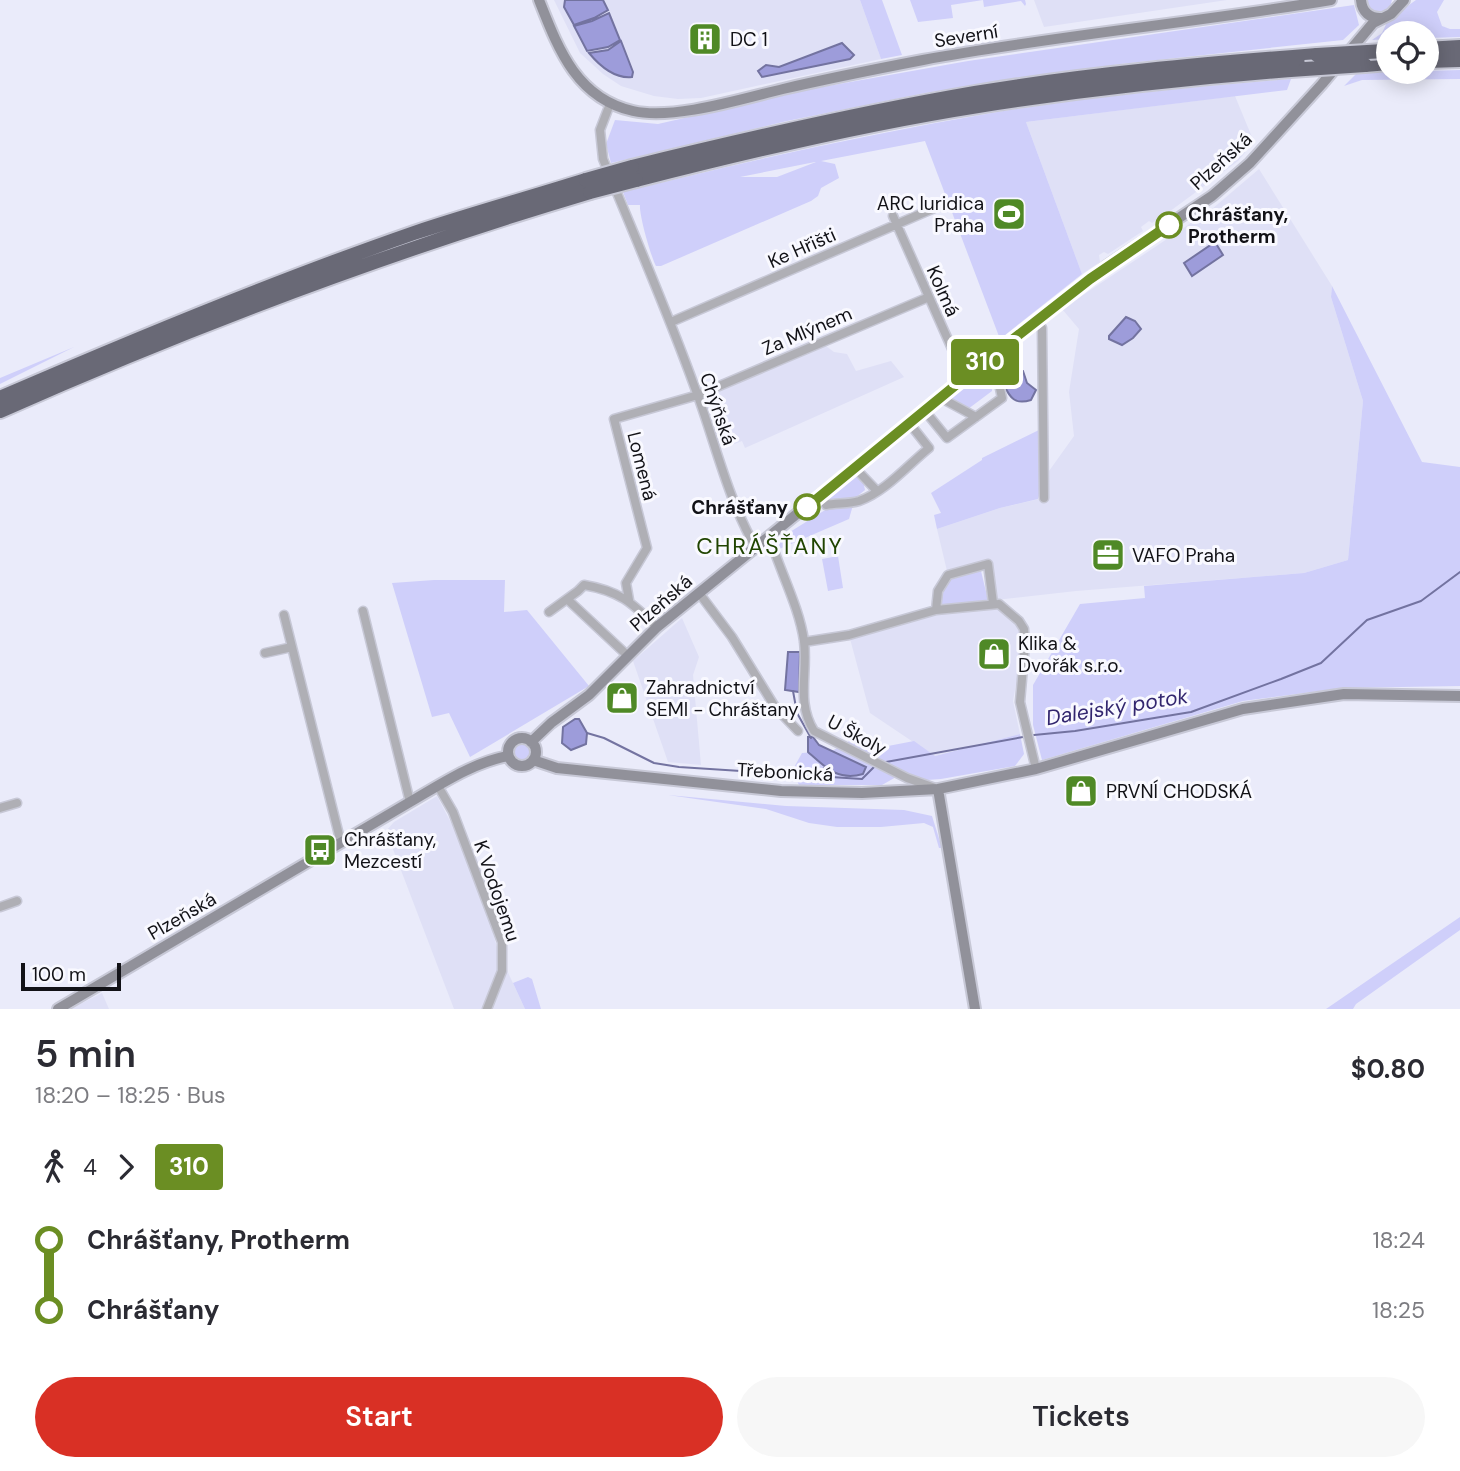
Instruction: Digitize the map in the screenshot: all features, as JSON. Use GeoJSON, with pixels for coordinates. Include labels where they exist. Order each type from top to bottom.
{"type":"FeatureCollection","features":[{"type":"Feature","properties":{"kind":"highway"},"geometry":{"type":"LineString","coordinates":[[1439,48],[1460,47]]}},
{"type":"Feature","properties":{"kind":"highway"},"geometry":{"type":"LineString","coordinates":[[0,398],[201,313],[415,233],[775,133],[975,93],[1165,68],[1317,55],[1376,55]]}},
{"type":"Feature","properties":{"kind":"highway"},"geometry":{"type":"LineString","coordinates":[[634,173],[976,106],[1165,81],[1364,65],[1376,60]]}},
{"type":"Feature","properties":{"kind":"highway"},"geometry":{"type":"LineString","coordinates":[[1439,61],[1460,60]]}},
{"type":"Feature","properties":{"kind":"highway"},"geometry":{"type":"LineString","coordinates":[[0,411],[168,340],[333,275],[588,186]]}},
{"type":"Feature","properties":{"kind":"street"},"geometry":{"type":"LineString","coordinates":[[538,0],[570,69],[588,88],[610,104]]}},
{"type":"Feature","properties":{"kind":"street","name":"Severní"},"geometry":{"type":"LineString","coordinates":[[610,104],[647,113],[680,111],[952,55],[1241,16],[1331,0]]}},
{"type":"Feature","properties":{"kind":"street"},"geometry":{"type":"LineString","coordinates":[[1351,0],[1363,7],[1372,17],[1382,18]]}},
{"type":"Feature","properties":{"kind":"street","name":"Plzeňská"},"geometry":{"type":"LineString","coordinates":[[533,760],[522,766],[513,763],[508,756],[509,747],[515,740],[524,738],[531,742],[551,723],[589,695],[657,627],[993,355],[1108,265],[1212,196],[1240,171],[1322,84],[1373,23],[1391,14],[1396,4],[1404,0]]}},
{"type":"Feature","properties":{"kind":"street"},"geometry":{"type":"LineString","coordinates":[[1363,7],[1366,27],[1363,37]]}},
{"type":"Feature","properties":{"kind":"street","name":"Chýňská"},"geometry":{"type":"LineString","coordinates":[[610,104],[600,131],[600,146],[698,395],[736,510],[756,548]]}},
{"type":"Feature","properties":{"kind":"street","name":"Ke Hřišti"},"geometry":{"type":"LineString","coordinates":[[671,323],[895,220],[946,203]]}},
{"type":"Feature","properties":{"kind":"street","name":"Kolmá"},"geometry":{"type":"LineString","coordinates":[[895,220],[965,378]]}},
{"type":"Feature","properties":{"kind":"street","name":"Za Mlýnem"},"geometry":{"type":"LineString","coordinates":[[698,395],[929,297]]}},
{"type":"Feature","properties":{"kind":"street"},"geometry":{"type":"LineString","coordinates":[[1037,321],[1042,328],[1044,498]]}},
{"type":"Feature","properties":{"kind":"street"},"geometry":{"type":"LineString","coordinates":[[925,411],[947,438],[1002,398],[993,355]]}},
{"type":"Feature","properties":{"kind":"street","name":"Lomená"},"geometry":{"type":"LineString","coordinates":[[629,600],[626,583],[647,548],[614,419],[698,395]]}},
{"type":"Feature","properties":{"kind":"street"},"geometry":{"type":"LineString","coordinates":[[941,398],[976,417]]}},
{"type":"Feature","properties":{"kind":"street"},"geometry":{"type":"LineString","coordinates":[[822,495],[826,505],[859,501],[887,486],[897,474],[929,448],[910,424]]}},
{"type":"Feature","properties":{"kind":"street"},"geometry":{"type":"LineString","coordinates":[[855,468],[877,491]]}},
{"type":"Feature","properties":{"kind":"street","name":"U Školy"},"geometry":{"type":"LineString","coordinates":[[775,553],[804,642],[803,699],[814,732],[907,778],[938,789]]}},
{"type":"Feature","properties":{"kind":"street"},"geometry":{"type":"LineString","coordinates":[[936,610],[938,591],[948,575],[988,564],[993,603]]}},
{"type":"Feature","properties":{"kind":"street"},"geometry":{"type":"LineString","coordinates":[[549,612],[584,585],[629,600],[657,627]]}},
{"type":"Feature","properties":{"kind":"street"},"geometry":{"type":"LineString","coordinates":[[699,593],[732,637],[775,707],[799,731]]}},
{"type":"Feature","properties":{"kind":"street"},"geometry":{"type":"LineString","coordinates":[[567,599],[628,656]]}},
{"type":"Feature","properties":{"kind":"street"},"geometry":{"type":"LineString","coordinates":[[804,642],[849,635],[936,610],[993,603],[1002,606],[1024,629],[1020,702],[1036,769]]}},
{"type":"Feature","properties":{"kind":"street"},"geometry":{"type":"LineString","coordinates":[[363,611],[410,802]]}},
{"type":"Feature","properties":{"kind":"street"},"geometry":{"type":"LineString","coordinates":[[284,615],[341,842]]}},
{"type":"Feature","properties":{"kind":"street"},"geometry":{"type":"LineString","coordinates":[[265,653],[292,647]]}},
{"type":"Feature","properties":{"kind":"street","name":"Třebonická"},"geometry":{"type":"LineString","coordinates":[[533,760],[557,768],[781,791],[862,793],[938,789],[1036,769],[1243,709],[1344,694],[1460,696]]}},
{"type":"Feature","properties":{"kind":"street"},"geometry":{"type":"LineString","coordinates":[[531,742],[536,751],[533,760]]}},
{"type":"Feature","properties":{"kind":"street","name":"Plzeňská"},"geometry":{"type":"LineString","coordinates":[[58,1009],[438,786],[481,764],[508,756]]}},
{"type":"Feature","properties":{"kind":"street","name":"K Vodojemu"},"geometry":{"type":"LineString","coordinates":[[438,786],[453,812],[502,942],[502,971],[487,1009]]}},
{"type":"Feature","properties":{"kind":"street"},"geometry":{"type":"LineString","coordinates":[[938,789],[975,1009]]}},
{"type":"Feature","properties":{"kind":"street"},"geometry":{"type":"LineString","coordinates":[[0,808],[17,803]]}},
{"type":"Feature","properties":{"kind":"street"},"geometry":{"type":"LineString","coordinates":[[0,907],[17,901]]}},
{"type":"Feature","properties":{"kind":"shaded area"},"geometry":{"type":"Polygon","coordinates":[[[554,0],[860,0],[881,59],[701,98],[654,96],[621,86],[580,53],[554,0]]]}},
{"type":"Feature","properties":{"kind":"shaded area"},"geometry":{"type":"Polygon","coordinates":[[[565,0],[603,0],[608,10],[574,25],[564,7],[565,0]]]}},
{"type":"Feature","properties":{"kind":"shaded area"},"geometry":{"type":"Polygon","coordinates":[[[860,0],[882,0],[902,55],[881,59],[860,0]]]}},
{"type":"Feature","properties":{"kind":"shaded area"},"geometry":{"type":"Polygon","coordinates":[[[910,0],[983,0],[951,5],[953,18],[918,22],[910,0]]]}},
{"type":"Feature","properties":{"kind":"shaded area"},"geometry":{"type":"Polygon","coordinates":[[[983,0],[1025,0],[1026,4],[1025,6],[1021,1],[984,7],[983,0]]]}},
{"type":"Feature","properties":{"kind":"shaded area"},"geometry":{"type":"Polygon","coordinates":[[[1034,0],[1227,0],[1044,27],[1034,0]]]}},
{"type":"Feature","properties":{"kind":"shaded area"},"geometry":{"type":"Polygon","coordinates":[[[1366,0],[1392,0],[1389,10],[1378,14],[1368,9],[1366,0]]]}},
{"type":"Feature","properties":{"kind":"shaded area"},"geometry":{"type":"Polygon","coordinates":[[[1416,0],[1444,0],[1437,12],[1442,26],[1460,29],[1460,37],[1439,38],[1439,21],[1388,20],[1416,0]]]}},
{"type":"Feature","properties":{"kind":"shaded area"},"geometry":{"type":"Polygon","coordinates":[[[1354,5],[1359,25],[1343,40],[1120,64],[925,93],[787,121],[611,163],[606,144],[615,120],[658,124],[811,89],[968,61],[1354,5]]]}},
{"type":"Feature","properties":{"kind":"shaded area"},"geometry":{"type":"Polygon","coordinates":[[[609,13],[620,40],[608,47],[587,51],[574,26],[609,13]]]}},
{"type":"Feature","properties":{"kind":"shaded area"},"geometry":{"type":"Polygon","coordinates":[[[621,41],[633,72],[632,77],[613,73],[589,53],[608,50],[621,41]]]}},
{"type":"Feature","properties":{"kind":"shaded area"},"geometry":{"type":"Polygon","coordinates":[[[842,43],[854,55],[850,59],[762,77],[758,71],[766,65],[779,67],[842,43]]]}},
{"type":"Feature","properties":{"kind":"shaded area"},"geometry":{"type":"Polygon","coordinates":[[[1460,70],[1460,79],[1439,79],[1439,71],[1460,70]]]}},
{"type":"Feature","properties":{"kind":"shaded area"},"geometry":{"type":"Polygon","coordinates":[[[1376,72],[1376,80],[1362,80],[1344,86],[1357,73],[1376,72]]]}},
{"type":"Feature","properties":{"kind":"shaded area"},"geometry":{"type":"Polygon","coordinates":[[[1291,79],[1287,90],[1026,122],[1082,274],[1000,339],[925,141],[821,161],[835,164],[839,178],[821,188],[818,196],[811,201],[661,266],[656,266],[651,254],[640,205],[628,205],[623,192],[804,150],[986,114],[1177,89],[1291,79]],[[816,162],[740,177],[777,177],[816,162]]]}},
{"type":"Feature","properties":{"kind":"shaded area"},"geometry":{"type":"Polygon","coordinates":[[[1235,96],[1254,142],[1238,161],[1173,209],[1152,223],[1149,221],[1141,227],[1143,231],[1108,254],[1104,252],[1099,255],[1100,262],[1082,274],[1026,122],[1235,96]]]}},
{"type":"Feature","properties":{"kind":"shaded area"},"geometry":{"type":"Polygon","coordinates":[[[1259,169],[1332,286],[1331,297],[1363,401],[1348,560],[1304,573],[996,600],[990,560],[947,571],[937,529],[1000,508],[1048,497],[1049,471],[1074,436],[1069,392],[1079,329],[1062,309],[1212,209],[1259,169]]]}},
{"type":"Feature","properties":{"kind":"shaded area"},"geometry":{"type":"Polygon","coordinates":[[[1215,242],[1223,255],[1192,276],[1184,263],[1215,242]]]}},
{"type":"Feature","properties":{"kind":"shaded area"},"geometry":{"type":"Polygon","coordinates":[[[1332,286],[1422,462],[1460,467],[1460,686],[1342,688],[1243,701],[1042,760],[1033,725],[1033,685],[1080,604],[1145,598],[1144,586],[1304,573],[1348,560],[1363,401],[1331,297],[1332,286]]]}},
{"type":"Feature","properties":{"kind":"shaded area"},"geometry":{"type":"Polygon","coordinates":[[[1126,317],[1135,321],[1141,329],[1122,345],[1109,339],[1109,336],[1126,317]]]}},
{"type":"Feature","properties":{"kind":"shaded area"},"geometry":{"type":"Polygon","coordinates":[[[826,346],[834,352],[847,354],[856,371],[891,361],[904,377],[745,448],[742,441],[722,449],[704,398],[826,346]]]}},
{"type":"Feature","properties":{"kind":"shaded area"},"geometry":{"type":"Polygon","coordinates":[[[74,347],[0,384],[0,378],[74,347]]]}},
{"type":"Feature","properties":{"kind":"shaded area"},"geometry":{"type":"Polygon","coordinates":[[[986,367],[991,369],[992,391],[968,409],[949,399],[986,367]]]}},
{"type":"Feature","properties":{"kind":"shaded area"},"geometry":{"type":"Polygon","coordinates":[[[1023,371],[1027,383],[1036,390],[1031,400],[1021,402],[1011,397],[1004,385],[1008,373],[1023,371]]]}},
{"type":"Feature","properties":{"kind":"shaded area"},"geometry":{"type":"Polygon","coordinates":[[[1039,430],[1038,499],[1000,508],[937,529],[934,515],[941,513],[931,493],[982,458],[1039,430]]]}},
{"type":"Feature","properties":{"kind":"shaded area"},"geometry":{"type":"Polygon","coordinates":[[[856,473],[863,481],[865,490],[855,498],[833,503],[827,497],[856,473]]]}},
{"type":"Feature","properties":{"kind":"shaded area"},"geometry":{"type":"Polygon","coordinates":[[[853,505],[849,519],[777,550],[777,540],[830,507],[853,505]]]}},
{"type":"Feature","properties":{"kind":"shaded area"},"geometry":{"type":"Polygon","coordinates":[[[838,556],[843,588],[828,591],[822,559],[838,556]]]}},
{"type":"Feature","properties":{"kind":"shaded area"},"geometry":{"type":"Polygon","coordinates":[[[981,571],[988,600],[939,605],[948,579],[981,571]]]}},
{"type":"Feature","properties":{"kind":"shaded area"},"geometry":{"type":"Polygon","coordinates":[[[505,580],[504,612],[527,610],[589,686],[470,757],[449,713],[432,717],[392,583],[505,580]]]}},
{"type":"Feature","properties":{"kind":"shaded area"},"geometry":{"type":"Polygon","coordinates":[[[994,606],[1018,623],[1022,651],[1013,701],[1020,734],[934,756],[870,713],[849,635],[936,610],[994,606]]]}},
{"type":"Feature","properties":{"kind":"shaded area"},"geometry":{"type":"Polygon","coordinates":[[[682,618],[699,657],[693,675],[701,765],[668,762],[633,661],[682,618]]]}},
{"type":"Feature","properties":{"kind":"shaded area"},"geometry":{"type":"Polygon","coordinates":[[[788,652],[800,652],[799,692],[785,690],[788,652]]]}},
{"type":"Feature","properties":{"kind":"shaded area"},"geometry":{"type":"Polygon","coordinates":[[[579,719],[587,733],[586,744],[571,750],[562,743],[563,727],[579,719]]]}},
{"type":"Feature","properties":{"kind":"shaded area"},"geometry":{"type":"Polygon","coordinates":[[[1020,734],[1024,754],[1015,766],[941,779],[927,780],[903,773],[882,785],[799,785],[792,771],[802,753],[832,751],[860,735],[888,746],[914,741],[935,756],[1020,734]]]}},
{"type":"Feature","properties":{"kind":"shaded area"},"geometry":{"type":"Polygon","coordinates":[[[808,737],[813,737],[819,745],[866,767],[863,774],[846,776],[827,768],[808,752],[808,737]]]}},
{"type":"Feature","properties":{"kind":"shaded area"},"geometry":{"type":"Polygon","coordinates":[[[518,743],[526,743],[531,752],[529,759],[518,761],[513,756],[513,748],[518,743]]]}},
{"type":"Feature","properties":{"kind":"shaded area"},"geometry":{"type":"Polygon","coordinates":[[[668,795],[786,806],[904,810],[932,816],[942,848],[939,848],[933,827],[924,823],[837,827],[809,823],[766,809],[668,795]]]}},
{"type":"Feature","properties":{"kind":"shaded area"},"geometry":{"type":"Polygon","coordinates":[[[437,796],[457,834],[486,907],[498,951],[525,1009],[454,1009],[386,831],[394,822],[437,796]]]}},
{"type":"Feature","properties":{"kind":"shaded area"},"geometry":{"type":"Polygon","coordinates":[[[1460,917],[1460,930],[1356,1004],[1353,1009],[1326,1009],[1460,917]]]}},
{"type":"Feature","properties":{"kind":"shaded area"},"geometry":{"type":"Polygon","coordinates":[[[528,977],[532,979],[541,1009],[525,1009],[513,983],[528,977]]]}},
{"type":"Feature","properties":{"kind":"shaded area"},"geometry":{"type":"Polygon","coordinates":[[[102,993],[109,1009],[70,1009],[102,993]]]}},
{"type":"Feature","properties":{"kind":"waterway","name":"Dalejský potok"},"geometry":{"type":"LineString","coordinates":[[1034,735],[1191,712],[1281,679],[1321,663],[1367,620],[1421,601],[1460,572]]}},
{"type":"Feature","properties":{"kind":"waterway"},"geometry":{"type":"LineString","coordinates":[[793,691],[797,713],[811,738]]}},
{"type":"Feature","properties":{"kind":"waterway","name":"Dalejský potok"},"geometry":{"type":"LineString","coordinates":[[587,733],[604,738],[654,763],[679,767],[862,779],[874,767]]}},
{"type":"Feature","properties":{"kind":"waterway","name":"Dalejský potok"},"geometry":{"type":"LineString","coordinates":[[886,762],[1023,737]]}},
{"type":"Feature","properties":{"kind":"waterway"},"geometry":{"type":"LineString","coordinates":[[817,776],[825,767]]}},
{"type":"Feature","properties":{"kind":"bus line","name":"310"},"geometry":{"type":"LineString","coordinates":[[807,507],[1090,279],[1169,225]]}},
{"type":"Feature","properties":{"kind":"place","name":"DC 1"},"geometry":{"type":"Point","coordinates":[705,39]}},
{"type":"Feature","properties":{"kind":"place","name":"ARC Iuridica Praha"},"geometry":{"type":"Point","coordinates":[1009,214]}},
{"type":"Feature","properties":{"kind":"place","name":"Chrášťany, Protherm"},"geometry":{"type":"Point","coordinates":[1169,225]}},
{"type":"Feature","properties":{"kind":"place","name":"Chrášťany"},"geometry":{"type":"Point","coordinates":[807,507]}},
{"type":"Feature","properties":{"kind":"place","name":"VAFO Praha"},"geometry":{"type":"Point","coordinates":[1108,555]}},
{"type":"Feature","properties":{"kind":"place","name":"Klika & Dvořák s.r.o."},"geometry":{"type":"Point","coordinates":[994,654]}},
{"type":"Feature","properties":{"kind":"place","name":"Zahradnictví SEMI - Chráštany"},"geometry":{"type":"Point","coordinates":[622,698]}},
{"type":"Feature","properties":{"kind":"place","name":"PRVNÍ CHODSKÁ"},"geometry":{"type":"Point","coordinates":[1081,791]}},
{"type":"Feature","properties":{"kind":"place","name":"Chrášťany, Mezcestí"},"geometry":{"type":"Point","coordinates":[320,850]}},
{"type":"Feature","properties":{"kind":"district","name":"CHRÁŠŤANY"},"geometry":{"type":"Point","coordinates":[770,546]}}]}
